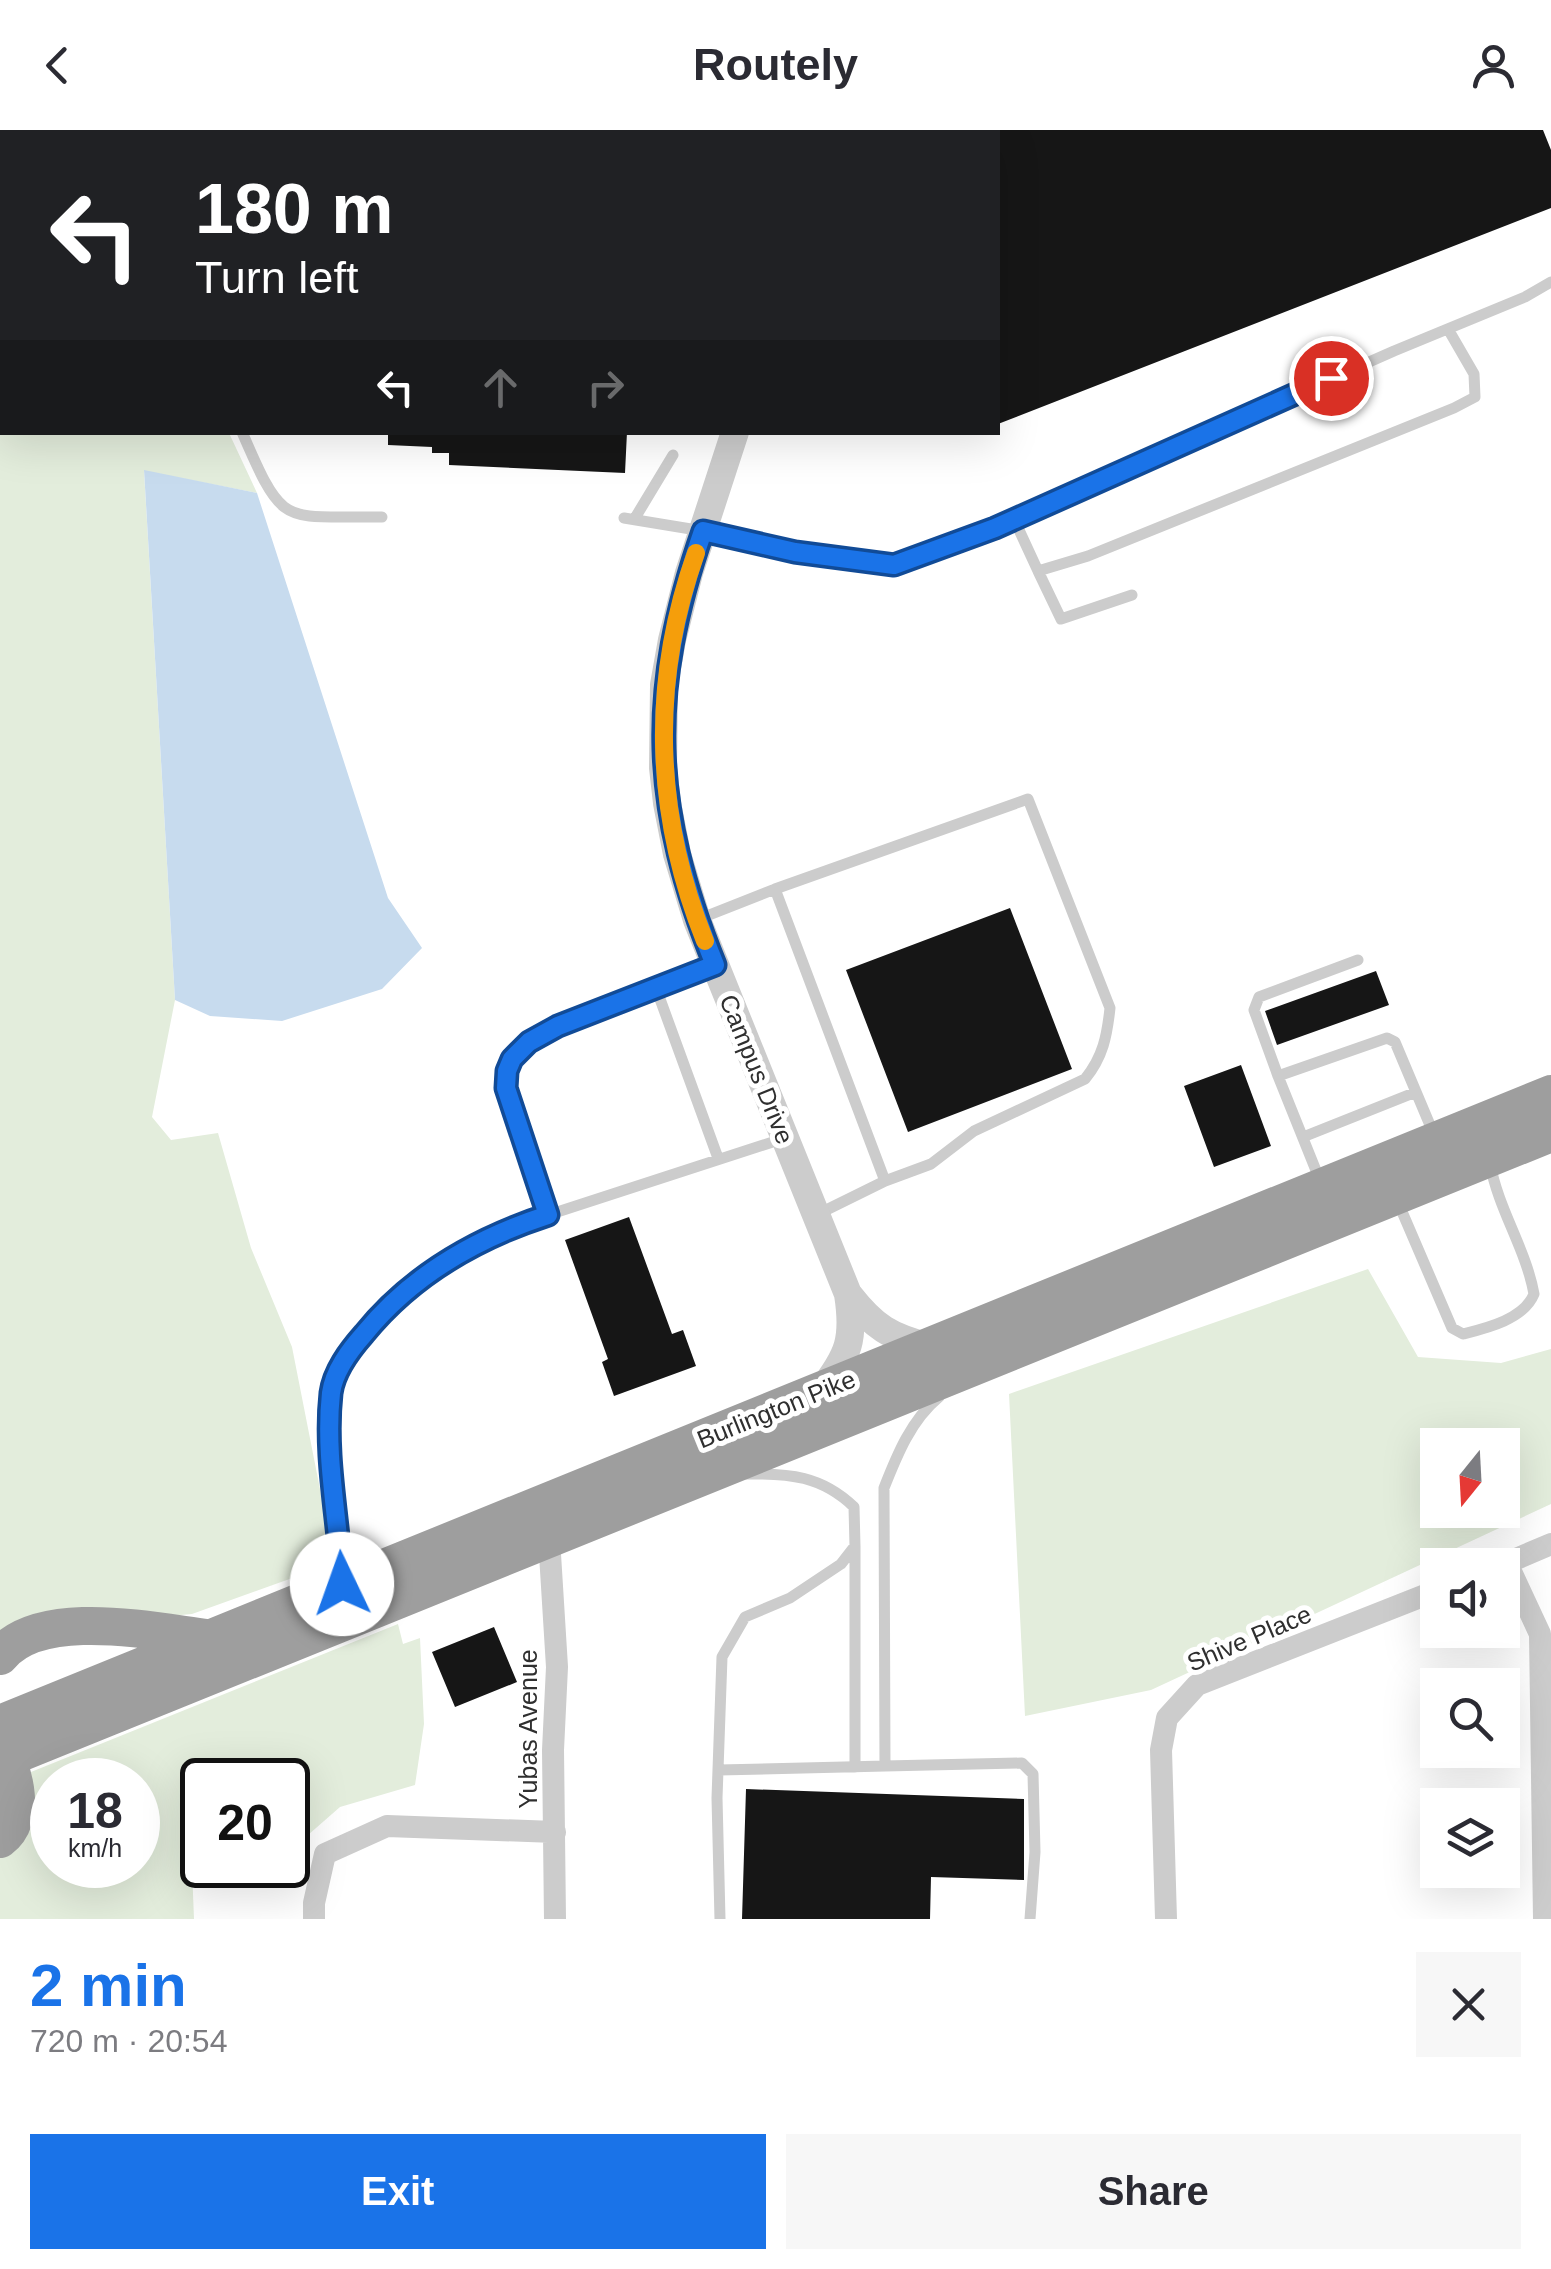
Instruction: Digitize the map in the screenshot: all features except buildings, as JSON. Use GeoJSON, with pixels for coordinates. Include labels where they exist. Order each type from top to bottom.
{"type":"FeatureCollection","features":[{"type":"Feature","properties":{"kind":"highway","name":"Burlington Pike"},"geometry":{"type":"LineString","coordinates":[[6,1740],[210,1638],[1551,1094]]}},
{"type":"Feature","properties":{"kind":"highway","name":"Burlington Pike"},"geometry":{"type":"LineString","coordinates":[[6,1740],[549,1538],[1551,1132]]}},
{"type":"Feature","properties":{"kind":"highway"},"geometry":{"type":"LineString","coordinates":[[0,1656],[10,1644],[28,1634],[52,1628],[146,1630],[210,1638]]}},
{"type":"Feature","properties":{"kind":"highway"},"geometry":{"type":"LineString","coordinates":[[0,1839],[8,1833],[16,1809],[6,1740]]}},
{"type":"Feature","properties":{"kind":"street","name":"Campus Drive"},"geometry":{"type":"LineString","coordinates":[[734,435],[680,602],[672,640],[664,685],[667,803],[676,854],[697,920],[848,1294],[852,1324],[849,1346],[821,1391]]}},
{"type":"Feature","properties":{"kind":"street","name":"Campus Drive"},"geometry":{"type":"LineString","coordinates":[[848,1294],[869,1320],[886,1332],[930,1347]]}},
{"type":"Feature","properties":{"kind":"street","name":"Yubas Avenue"},"geometry":{"type":"LineString","coordinates":[[549,1538],[557,1667],[553,1739],[555,1919]]}},
{"type":"Feature","properties":{"kind":"street"},"geometry":{"type":"LineString","coordinates":[[1520,1557],[1551,1544]]}},
{"type":"Feature","properties":{"kind":"street"},"geometry":{"type":"LineString","coordinates":[[1520,1595],[1540,1634],[1544,1919]]}},
{"type":"Feature","properties":{"kind":"street","name":"Shive Place"},"geometry":{"type":"LineString","coordinates":[[1166,1919],[1160,1750],[1168,1718],[1196,1685],[1420,1597]]}},
{"type":"Feature","properties":{"kind":"street"},"geometry":{"type":"LineString","coordinates":[[314,1919],[324,1854],[386,1826],[556,1832]]}},
{"type":"Feature","properties":{"kind":"lane"},"geometry":{"type":"LineString","coordinates":[[674,456],[630,518],[795,552],[894,565],[1014,519],[1526,297],[1551,282]]}},
{"type":"Feature","properties":{"kind":"lane"},"geometry":{"type":"LineString","coordinates":[[1038,572],[1428,420],[1475,397],[1474,374],[1448,329]]}},
{"type":"Feature","properties":{"kind":"lane"},"geometry":{"type":"LineString","coordinates":[[243,435],[268,492],[282,508],[299,516],[382,517]]}},
{"type":"Feature","properties":{"kind":"lane"},"geometry":{"type":"LineString","coordinates":[[1014,519],[1061,618],[1132,595]]}},
{"type":"Feature","properties":{"kind":"lane"},"geometry":{"type":"LineString","coordinates":[[697,920],[1028,799],[1110,1008],[1108,1036],[1098,1063],[1085,1078],[974,1132],[932,1164],[885,1181],[816,1215]]}},
{"type":"Feature","properties":{"kind":"lane"},"geometry":{"type":"LineString","coordinates":[[775,890],[885,1181]]}},
{"type":"Feature","properties":{"kind":"lane"},"geometry":{"type":"LineString","coordinates":[[1322,1186],[1254,1010],[1258,996],[1358,960]]}},
{"type":"Feature","properties":{"kind":"lane"},"geometry":{"type":"LineString","coordinates":[[548,1215],[506,1088],[512,1059],[529,1042],[558,1026],[715,965]]}},
{"type":"Feature","properties":{"kind":"lane"},"geometry":{"type":"LineString","coordinates":[[656,988],[718,1158]]}},
{"type":"Feature","properties":{"kind":"lane"},"geometry":{"type":"LineString","coordinates":[[1278,1076],[1388,1038],[1394,1042],[1436,1140]]}},
{"type":"Feature","properties":{"kind":"lane"},"geometry":{"type":"LineString","coordinates":[[1302,1137],[1416,1092]]}},
{"type":"Feature","properties":{"kind":"lane"},"geometry":{"type":"LineString","coordinates":[[342,1584],[329,1452],[332,1390],[349,1351],[384,1309],[426,1274],[508,1228],[785,1138]]}},
{"type":"Feature","properties":{"kind":"lane"},"geometry":{"type":"LineString","coordinates":[[1395,1196],[1452,1328],[1463,1334],[1500,1322],[1522,1311],[1534,1294],[1531,1276],[1496,1189],[1489,1158]]}},
{"type":"Feature","properties":{"kind":"lane"},"geometry":{"type":"LineString","coordinates":[[885,1766],[884,1488],[901,1446],[927,1408],[981,1363]]}},
{"type":"Feature","properties":{"kind":"lane"},"geometry":{"type":"LineString","coordinates":[[688,1482],[750,1474],[801,1477],[836,1489],[854,1507],[855,1767]]}},
{"type":"Feature","properties":{"kind":"lane"},"geometry":{"type":"LineString","coordinates":[[720,1919],[722,1657],[745,1617],[790,1598],[841,1564],[855,1546]]}},
{"type":"Feature","properties":{"kind":"lane"},"geometry":{"type":"LineString","coordinates":[[719,1770],[1022,1762],[1032,1774],[1035,1852],[1030,1919]]}},
{"type":"Feature","properties":{"kind":"green space"},"geometry":{"type":"Polygon","coordinates":[[[0,435],[230,435],[257,493],[144,471],[175,1000],[152,1117],[171,1140],[218,1133],[251,1248],[292,1347],[332,1550],[323,1567],[192,1614],[0,1632],[0,435]]]}},
{"type":"Feature","properties":{"kind":"green space"},"geometry":{"type":"Polygon","coordinates":[[[1368,1269],[1418,1357],[1501,1363],[1551,1349],[1551,1504],[1520,1518],[1520,1428],[1420,1428],[1420,1528],[1499,1528],[1456,1548],[1420,1548],[1420,1565],[1151,1690],[1025,1716],[1009,1394],[1368,1269]]]}},
{"type":"Feature","properties":{"kind":"green space"},"geometry":{"type":"Polygon","coordinates":[[[398,1624],[403,1644],[420,1638],[424,1724],[415,1785],[340,1807],[310,1833],[310,1758],[180,1758],[180,1888],[193,1888],[194,1919],[0,1919],[0,1855],[26,1774],[30,1772],[30,1888],[160,1888],[160,1758],[66,1758],[398,1624]]]}},
{"type":"Feature","properties":{"kind":"water"},"geometry":{"type":"Polygon","coordinates":[[[144,470],[257,493],[388,898],[422,948],[382,989],[282,1021],[210,1016],[175,1000],[144,470]]]}},
{"type":"Feature","properties":{"kind":"slow traffic"},"geometry":{"type":"LineString","coordinates":[[696,553],[680,602],[664,685],[663,768],[676,854],[705,941]]}},
{"type":"Feature","properties":{"kind":"route"},"geometry":{"type":"LineString","coordinates":[[342,1584],[329,1452],[332,1390],[349,1351],[384,1309],[426,1274],[508,1228],[548,1215],[512,1114],[506,1088],[512,1059],[529,1042],[558,1026],[715,965],[676,854],[663,768],[664,685],[680,602],[703,531],[795,552],[894,565],[995,528],[1331,378]]}}]}
